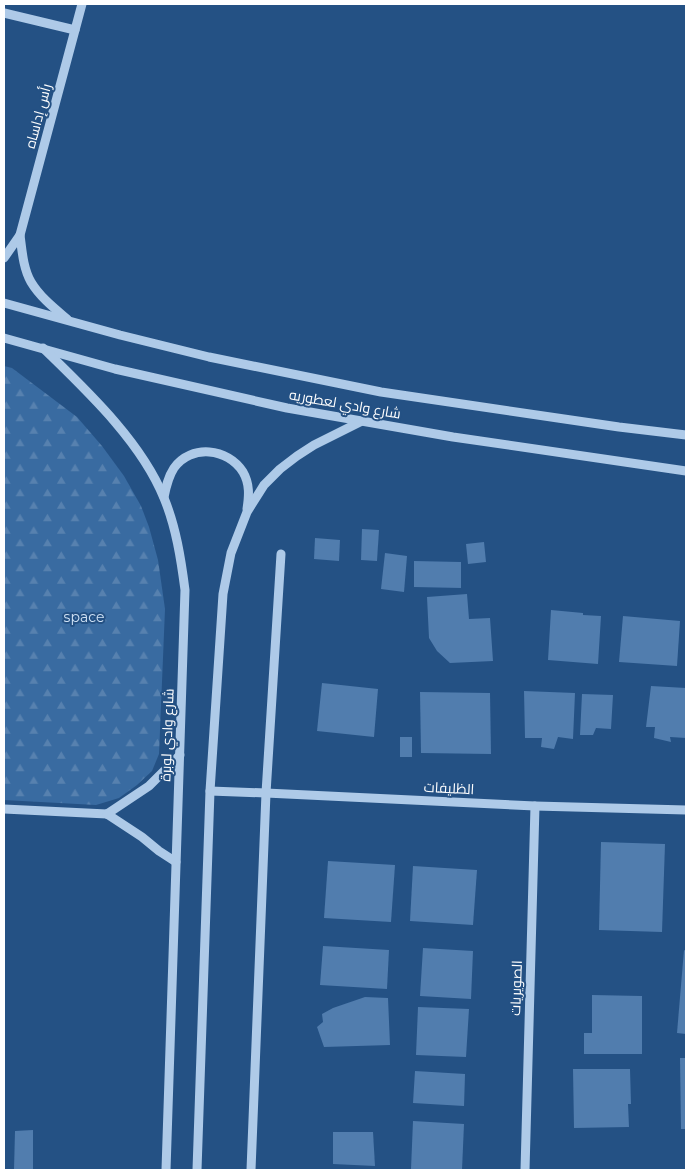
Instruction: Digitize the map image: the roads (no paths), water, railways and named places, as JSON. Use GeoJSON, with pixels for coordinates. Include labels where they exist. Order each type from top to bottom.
{"type":"FeatureCollection","features":[{"type":"Feature","properties":{"kind":"street","name":"رأس إداساه"},"geometry":{"type":"LineString","coordinates":[[4,258],[20,235],[82,4]]}},
{"type":"Feature","properties":{"kind":"street"},"geometry":{"type":"LineString","coordinates":[[4,13],[75,30]]}},
{"type":"Feature","properties":{"kind":"street","name":"رأس إداساه"},"geometry":{"type":"LineString","coordinates":[[20,235],[24,265],[30,281],[42,297],[69,321]]}},
{"type":"Feature","properties":{"kind":"street","name":"شارع وادي لعطوريه"},"geometry":{"type":"LineString","coordinates":[[4,303],[120,336],[209,357],[380,392],[686,435]]}},
{"type":"Feature","properties":{"kind":"street","name":"شارع وادي لعطوريه"},"geometry":{"type":"LineString","coordinates":[[4,338],[115,369],[287,408],[453,437],[686,471]]}},
{"type":"Feature","properties":{"kind":"street","name":"شارع وادي لوبرة"},"geometry":{"type":"LineString","coordinates":[[42,348],[112,418],[148,467],[164,497],[181,557],[185,590],[166,1170]]}},
{"type":"Feature","properties":{"kind":"street"},"geometry":{"type":"LineString","coordinates":[[197,1170],[210,791],[223,594],[231,552],[247,512],[264,486],[280,469],[322,440],[362,421]]}},
{"type":"Feature","properties":{"kind":"street"},"geometry":{"type":"LineString","coordinates":[[164,497],[167,480],[175,467],[187,457],[202,452],[218,453],[233,460],[243,472],[249,487],[247,512]]}},
{"type":"Feature","properties":{"kind":"street"},"geometry":{"type":"LineString","coordinates":[[251,1170],[266,793],[281,554]]}},
{"type":"Feature","properties":{"kind":"street"},"geometry":{"type":"LineString","coordinates":[[108,814],[149,786],[180,754]]}},
{"type":"Feature","properties":{"kind":"street","name":"الظليفات"},"geometry":{"type":"LineString","coordinates":[[210,791],[535,806],[686,810]]}},
{"type":"Feature","properties":{"kind":"street","name":"الصويريات"},"geometry":{"type":"LineString","coordinates":[[525,1170],[535,806]]}},
{"type":"Feature","properties":{"kind":"street"},"geometry":{"type":"LineString","coordinates":[[4,809],[108,814],[176,862]]}},
{"type":"Feature","properties":{"kind":"park label","name":"space"},"geometry":{"type":"Point","coordinates":[84,617]}}]}
